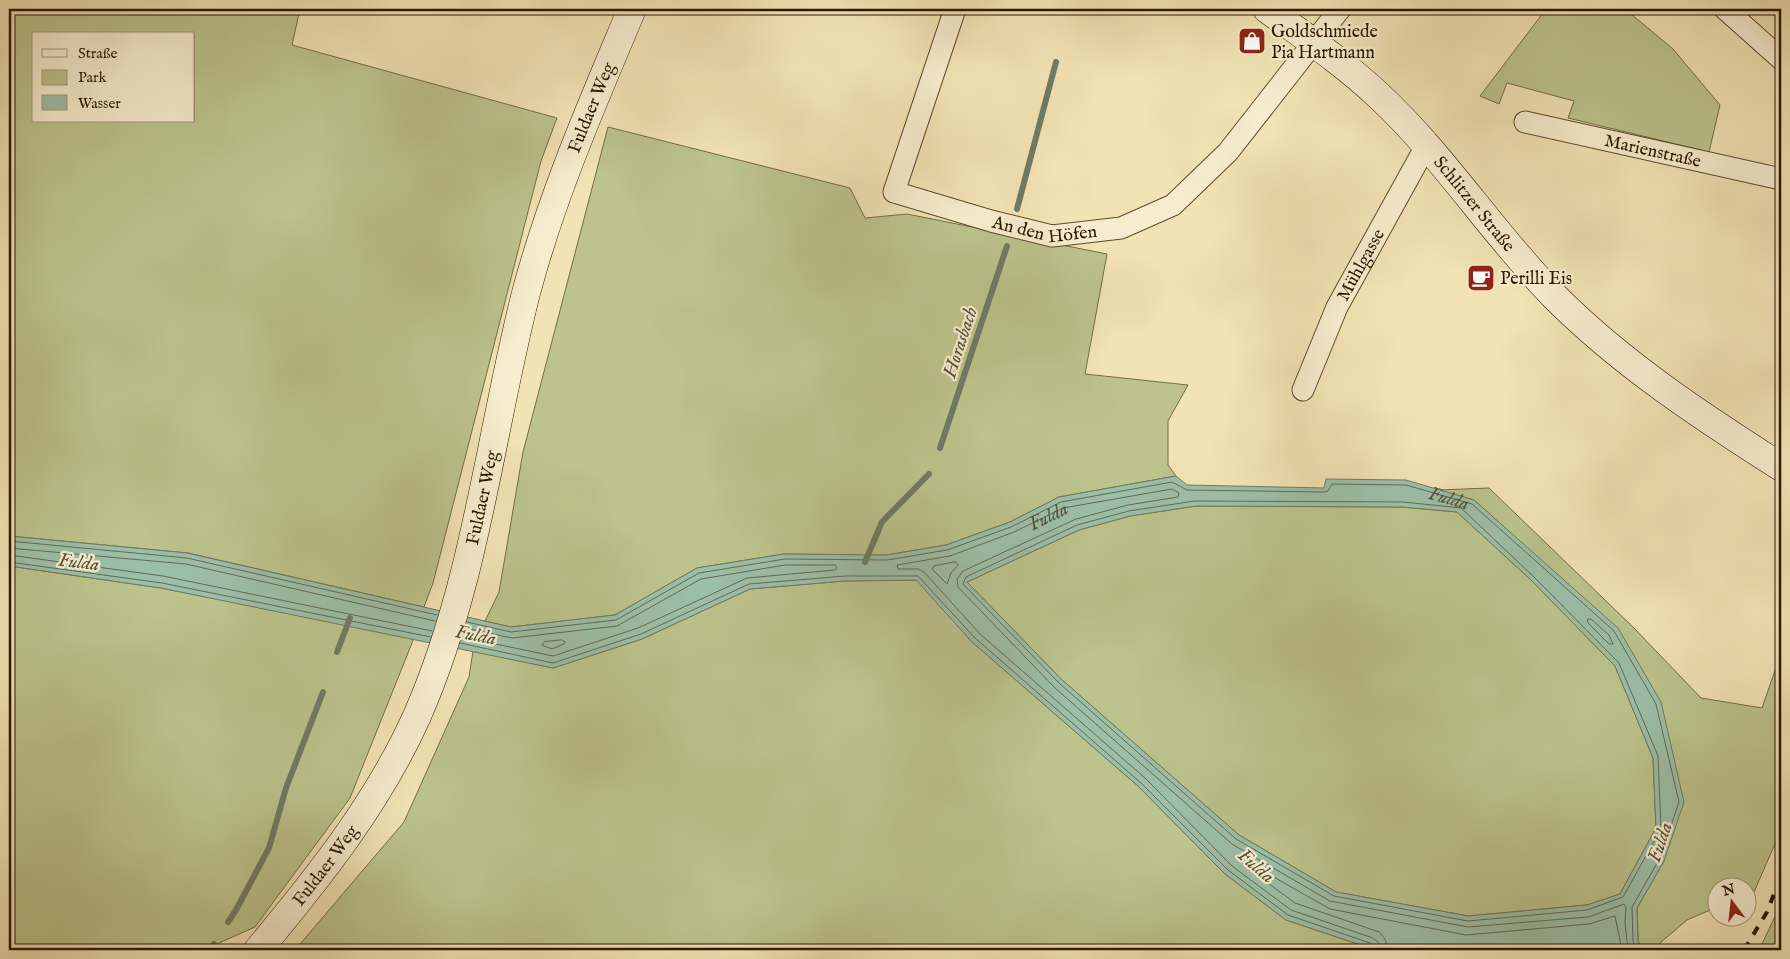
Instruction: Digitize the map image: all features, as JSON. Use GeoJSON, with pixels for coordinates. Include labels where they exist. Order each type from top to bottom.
{"type":"FeatureCollection","features":[{"type":"Feature","properties":{"kind":"main road","name":"Fuldaer Weg"},"geometry":{"type":"LineString","coordinates":[[258,950],[328,863],[367,807],[397,757],[417,717],[457,605],[471,549],[526,294],[546,225],[569,158],[632,9]]}},
{"type":"Feature","properties":{"kind":"main road","name":"Schlitzer Straße"},"geometry":{"type":"LineString","coordinates":[[1267,9],[1378,95],[1426,146],[1518,258],[1595,334],[1680,402],[1781,467]]}},
{"type":"Feature","properties":{"kind":"street","name":"An den Höfen"},"geometry":{"type":"LineString","coordinates":[[955,9],[894,192],[990,221],[1052,236],[1121,228],[1173,205],[1228,152],[1313,43]]}},
{"type":"Feature","properties":{"kind":"street"},"geometry":{"type":"LineString","coordinates":[[1313,43],[1340,9]]}},
{"type":"Feature","properties":{"kind":"street"},"geometry":{"type":"LineString","coordinates":[[1725,9],[1781,59]]}},
{"type":"Feature","properties":{"kind":"street","name":"Marienstraße"},"geometry":{"type":"LineString","coordinates":[[1525,122],[1781,180]]}},
{"type":"Feature","properties":{"kind":"street","name":"Mühlgasse"},"geometry":{"type":"LineString","coordinates":[[1303,390],[1337,307],[1426,146]]}},
{"type":"Feature","properties":{"kind":"green space"},"geometry":{"type":"Polygon","coordinates":[[[9,9],[300,9],[292,45],[557,118],[541,161],[433,583],[424,607],[188,553],[9,536],[9,9]]]}},
{"type":"Feature","properties":{"kind":"green space"},"geometry":{"type":"Polygon","coordinates":[[[1546,9],[1625,9],[1673,49],[1720,105],[1709,152],[1568,118],[1574,101],[1507,83],[1499,104],[1480,96],[1546,9]]]}},
{"type":"Feature","properties":{"kind":"green space"},"geometry":{"type":"Polygon","coordinates":[[[608,127],[850,188],[865,218],[907,214],[1107,254],[1085,374],[1188,385],[1168,421],[1168,465],[1176,476],[1059,497],[1010,522],[946,545],[887,555],[784,554],[697,568],[615,615],[511,627],[485,621],[499,592],[523,452],[608,127]]]}},
{"type":"Feature","properties":{"kind":"green space"},"geometry":{"type":"Polygon","coordinates":[[[1489,488],[1634,628],[1701,698],[1762,708],[1781,653],[1781,830],[1758,883],[1758,876],[1708,876],[1708,911],[1687,920],[1660,943],[1667,950],[1643,950],[1638,941],[1637,908],[1664,861],[1661,702],[1527,548],[1474,500],[1439,490],[1489,488]]]}},
{"type":"Feature","properties":{"kind":"green space"},"geometry":{"type":"Polygon","coordinates":[[[1196,506],[1402,507],[1457,512],[1531,580],[1615,666],[1653,758],[1656,828],[1620,894],[1587,905],[1468,916],[1336,892],[1239,835],[1061,679],[967,582],[1079,530],[1130,516],[1196,506]]]}},
{"type":"Feature","properties":{"kind":"green space"},"geometry":{"type":"Polygon","coordinates":[[[9,566],[161,588],[414,638],[350,798],[255,927],[219,943],[212,950],[9,950],[9,566]]]}},
{"type":"Feature","properties":{"kind":"green space"},"geometry":{"type":"Polygon","coordinates":[[[917,580],[972,642],[1138,786],[1225,874],[1286,920],[1369,948],[1390,950],[295,950],[404,822],[469,677],[473,651],[553,668],[642,639],[750,589],[845,581],[917,580]]]}},
{"type":"Feature","properties":{"kind":"green space"},"geometry":{"type":"Polygon","coordinates":[[[1781,904],[1781,950],[1759,950],[1781,904]]]}},
{"type":"Feature","properties":{"kind":"water","name":"Fulda"},"geometry":{"type":"Polygon","coordinates":[[[1176,476],[1187,485],[1324,488],[1326,479],[1406,480],[1474,500],[1618,628],[1661,702],[1684,802],[1664,861],[1637,908],[1638,941],[1643,950],[1390,950],[1370,948],[1286,920],[1225,874],[1138,786],[972,642],[916,580],[845,581],[750,589],[642,639],[553,668],[161,588],[9,566],[9,536],[187,553],[511,627],[615,615],[697,568],[784,554],[887,555],[946,545],[1010,522],[1059,497],[1176,476]],[[1196,506],[1130,516],[1079,530],[967,582],[1061,679],[1239,835],[1336,892],[1468,916],[1587,905],[1620,894],[1656,828],[1653,758],[1615,666],[1531,580],[1457,512],[1402,507],[1196,506]]]}},
{"type":"Feature","properties":{"kind":"waterway","name":"Horasbach"},"geometry":{"type":"LineString","coordinates":[[1017,209],[1056,62]]}},
{"type":"Feature","properties":{"kind":"waterway","name":"Horasbach"},"geometry":{"type":"LineString","coordinates":[[940,448],[1007,246]]}},
{"type":"Feature","properties":{"kind":"waterway","name":"Horasbach"},"geometry":{"type":"LineString","coordinates":[[865,562],[882,522],[929,474]]}},
{"type":"Feature","properties":{"kind":"waterway"},"geometry":{"type":"LineString","coordinates":[[337,652],[350,618]]}},
{"type":"Feature","properties":{"kind":"waterway"},"geometry":{"type":"LineString","coordinates":[[228,922],[269,848],[286,788],[323,692]]}},
{"type":"Feature","properties":{"kind":"waterway"},"geometry":{"type":"LineString","coordinates":[[209,950],[214,944]]}},
{"type":"Feature","properties":{"kind":"railway"},"geometry":{"type":"LineString","coordinates":[[1744,950],[1767,912],[1781,876]]}},
{"type":"Feature","properties":{"kind":"place","name":"Goldschmiede Pia Hartmann"},"geometry":{"type":"Point","coordinates":[1252,41]}},
{"type":"Feature","properties":{"kind":"place","name":"Perilli Eis"},"geometry":{"type":"Point","coordinates":[1481,278]}}]}
